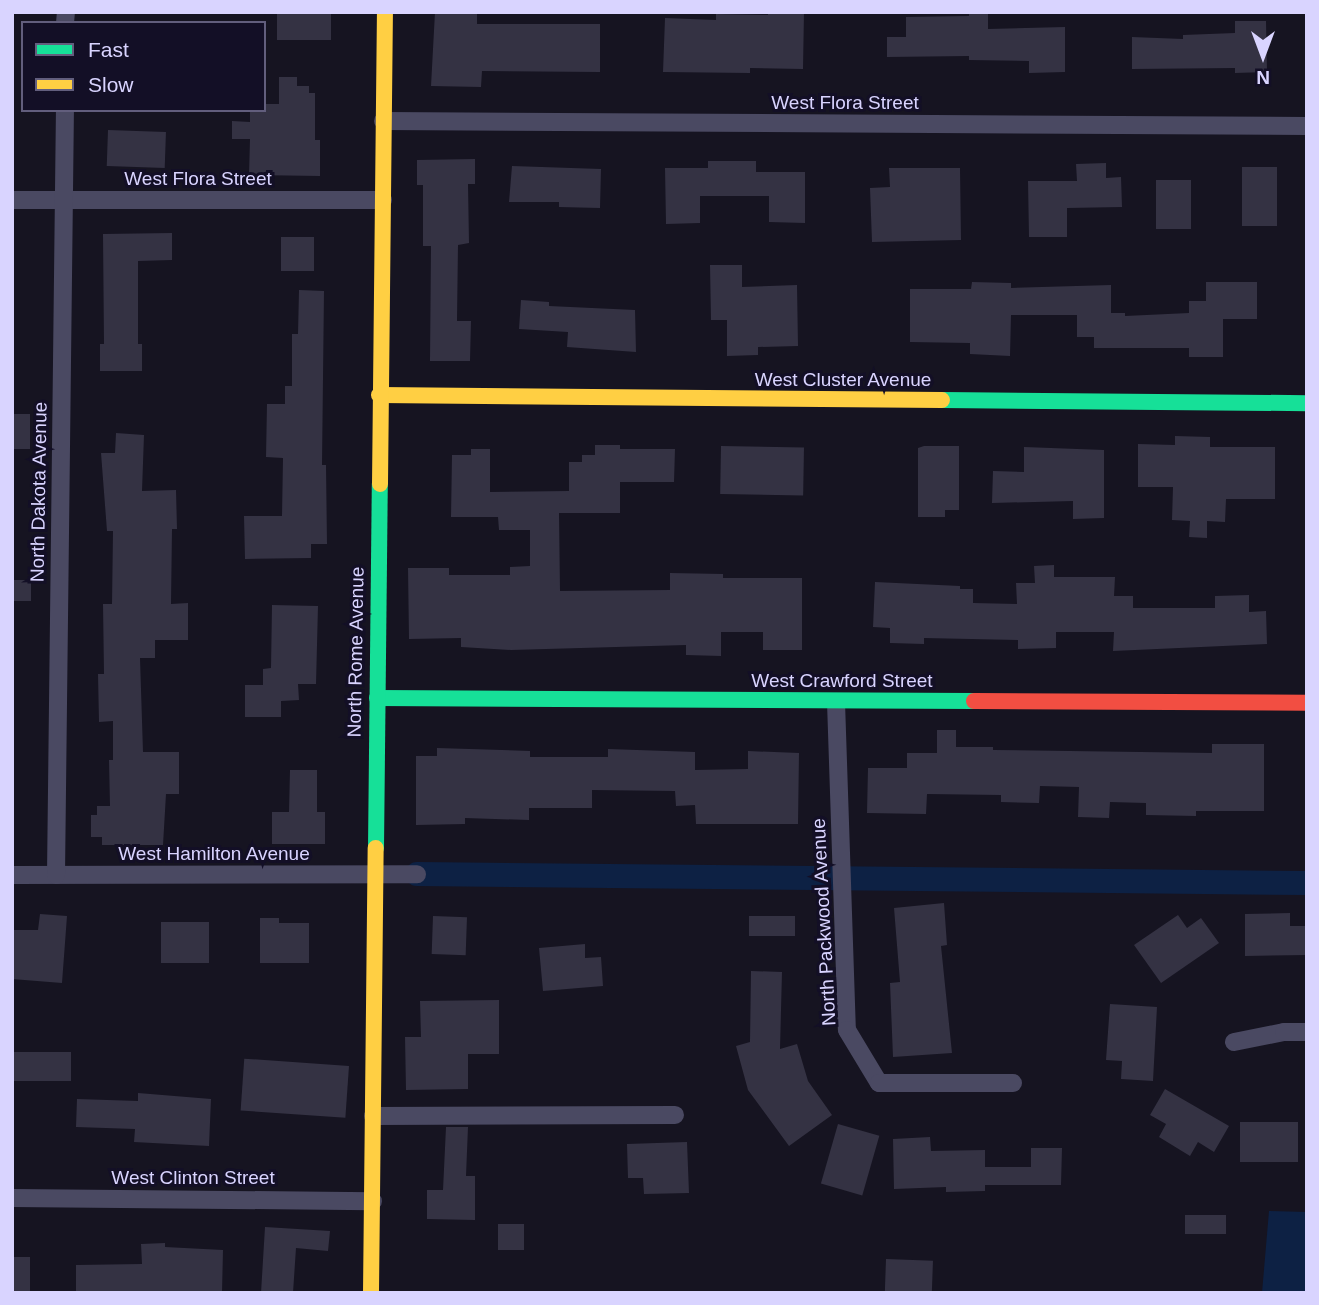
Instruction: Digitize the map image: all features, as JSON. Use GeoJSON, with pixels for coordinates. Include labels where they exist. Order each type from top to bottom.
{"type":"FeatureCollection","features":[{"type":"Feature","properties":{"kind":"street","name":"North Rome Avenue"},"geometry":{"type":"LineString","coordinates":[[371,1293],[373,874],[385,12]]}},
{"type":"Feature","properties":{"kind":"street","name":"North Dakota Avenue"},"geometry":{"type":"LineString","coordinates":[[56,875],[65,112]]}},
{"type":"Feature","properties":{"kind":"street","name":"West Flora Street"},"geometry":{"type":"LineString","coordinates":[[383,121],[1307,126]]}},
{"type":"Feature","properties":{"kind":"street","name":"West Flora Street"},"geometry":{"type":"LineString","coordinates":[[12,200],[383,200]]}},
{"type":"Feature","properties":{"kind":"street","name":"West Cluster Avenue"},"geometry":{"type":"LineString","coordinates":[[379,395],[1307,402]]}},
{"type":"Feature","properties":{"kind":"street","name":"West Crawford Street"},"geometry":{"type":"LineString","coordinates":[[377,698],[1307,703]]}},
{"type":"Feature","properties":{"kind":"street","name":"North Packwood Avenue"},"geometry":{"type":"LineString","coordinates":[[836,702],[848,1030],[878,1083],[1013,1083]]}},
{"type":"Feature","properties":{"kind":"street","name":"West Hamilton Avenue"},"geometry":{"type":"LineString","coordinates":[[12,874],[416,874]]}},
{"type":"Feature","properties":{"kind":"street"},"geometry":{"type":"LineString","coordinates":[[1234,1042],[1284,1032],[1307,1032]]}},
{"type":"Feature","properties":{"kind":"street"},"geometry":{"type":"LineString","coordinates":[[373,1116],[675,1115]]}},
{"type":"Feature","properties":{"kind":"street","name":"West Clinton Street"},"geometry":{"type":"LineString","coordinates":[[12,1198],[373,1200]]}},
{"type":"Feature","properties":{"kind":"water"},"geometry":{"type":"Polygon","coordinates":[[[1269,1211],[1307,1212],[1307,1293],[1262,1293],[1269,1211]]]}},
{"type":"Feature","properties":{"kind":"building"},"geometry":{"type":"Polygon","coordinates":[[[277,12],[331,12],[331,40],[277,40],[277,12]]]}},
{"type":"Feature","properties":{"kind":"building"},"geometry":{"type":"Polygon","coordinates":[[[435,12],[477,12],[477,24],[600,24],[600,72],[482,71],[481,87],[431,86],[435,12]]]}},
{"type":"Feature","properties":{"kind":"building"},"geometry":{"type":"Polygon","coordinates":[[[768,12],[804,12],[803,69],[750,68],[750,73],[663,72],[665,18],[716,20],[716,14],[768,15],[768,12]]]}},
{"type":"Feature","properties":{"kind":"building"},"geometry":{"type":"Polygon","coordinates":[[[969,13],[988,13],[988,29],[1065,27],[1065,72],[1029,73],[1029,61],[969,60],[969,56],[887,57],[887,37],[906,37],[906,17],[969,16],[969,13]]]}},
{"type":"Feature","properties":{"kind":"building"},"geometry":{"type":"Polygon","coordinates":[[[1235,21],[1266,21],[1267,72],[1235,73],[1235,68],[1132,69],[1132,37],[1183,39],[1183,35],[1235,33],[1235,21]]]}},
{"type":"Feature","properties":{"kind":"building"},"geometry":{"type":"Polygon","coordinates":[[[279,77],[297,77],[297,86],[309,86],[309,93],[315,93],[315,140],[320,140],[320,176],[249,175],[250,139],[232,139],[232,121],[250,122],[250,112],[266,112],[266,104],[279,104],[279,77]]]}},
{"type":"Feature","properties":{"kind":"building"},"geometry":{"type":"Polygon","coordinates":[[[108,130],[166,132],[165,168],[107,166],[108,130]]]}},
{"type":"Feature","properties":{"kind":"building"},"geometry":{"type":"Polygon","coordinates":[[[475,159],[475,184],[468,184],[469,243],[458,245],[457,321],[471,321],[470,361],[430,361],[431,246],[423,246],[423,185],[417,185],[417,160],[475,159]]]}},
{"type":"Feature","properties":{"kind":"building"},"geometry":{"type":"Polygon","coordinates":[[[708,161],[756,161],[756,172],[805,172],[805,223],[769,222],[769,196],[700,196],[700,223],[666,224],[665,168],[708,168],[708,161]]]}},
{"type":"Feature","properties":{"kind":"building"},"geometry":{"type":"Polygon","coordinates":[[[1106,163],[1106,178],[1121,177],[1122,207],[1067,208],[1067,237],[1029,237],[1028,181],[1077,181],[1076,164],[1106,163]]]}},
{"type":"Feature","properties":{"kind":"building"},"geometry":{"type":"Polygon","coordinates":[[[512,166],[601,169],[600,208],[559,207],[559,202],[509,202],[512,166]]]}},
{"type":"Feature","properties":{"kind":"building"},"geometry":{"type":"Polygon","coordinates":[[[1242,167],[1277,167],[1277,226],[1242,226],[1242,167]]]}},
{"type":"Feature","properties":{"kind":"building"},"geometry":{"type":"Polygon","coordinates":[[[889,168],[960,168],[961,240],[872,242],[870,188],[890,187],[889,168]]]}},
{"type":"Feature","properties":{"kind":"building"},"geometry":{"type":"Polygon","coordinates":[[[1156,180],[1191,180],[1191,229],[1156,229],[1156,180]]]}},
{"type":"Feature","properties":{"kind":"building"},"geometry":{"type":"Polygon","coordinates":[[[172,233],[172,260],[138,261],[138,344],[142,344],[142,371],[100,371],[100,344],[104,344],[103,234],[172,233]]]}},
{"type":"Feature","properties":{"kind":"building"},"geometry":{"type":"Polygon","coordinates":[[[281,237],[314,237],[314,271],[281,271],[281,237]]]}},
{"type":"Feature","properties":{"kind":"building"},"geometry":{"type":"Polygon","coordinates":[[[710,265],[742,265],[742,287],[797,285],[798,346],[758,347],[758,355],[727,356],[727,320],[711,320],[710,265]]]}},
{"type":"Feature","properties":{"kind":"building"},"geometry":{"type":"Polygon","coordinates":[[[972,282],[1011,283],[1011,288],[1111,285],[1111,313],[1125,313],[1125,316],[1189,313],[1189,301],[1206,301],[1206,282],[1257,282],[1257,319],[1223,319],[1223,357],[1189,357],[1189,348],[1094,348],[1094,337],[1077,337],[1077,315],[1011,315],[1010,356],[970,354],[970,343],[910,342],[910,289],[971,289],[972,282]]]}},
{"type":"Feature","properties":{"kind":"building"},"geometry":{"type":"Polygon","coordinates":[[[299,290],[324,291],[322,465],[326,465],[327,544],[311,544],[311,558],[245,559],[244,516],[282,516],[283,458],[266,457],[267,404],[285,404],[285,386],[292,386],[292,334],[298,334],[299,290]]]}},
{"type":"Feature","properties":{"kind":"building"},"geometry":{"type":"Polygon","coordinates":[[[521,300],[549,302],[549,306],[635,310],[636,352],[567,347],[568,332],[519,329],[521,300]]]}},
{"type":"Feature","properties":{"kind":"building"},"geometry":{"type":"Polygon","coordinates":[[[12,414],[30,414],[30,449],[12,449],[12,414]]]}},
{"type":"Feature","properties":{"kind":"building"},"geometry":{"type":"Polygon","coordinates":[[[116,433],[144,435],[142,491],[176,490],[177,529],[172,529],[171,604],[188,603],[188,640],[155,640],[155,658],[140,658],[143,752],[179,752],[179,794],[166,794],[163,845],[102,845],[102,837],[91,837],[91,815],[97,815],[97,806],[110,806],[109,760],[113,760],[113,721],[99,722],[98,674],[104,674],[103,604],[112,604],[113,531],[107,531],[101,453],[115,453],[116,433]]]}},
{"type":"Feature","properties":{"kind":"building"},"geometry":{"type":"Polygon","coordinates":[[[1175,436],[1210,437],[1210,447],[1275,447],[1275,499],[1226,499],[1225,522],[1207,521],[1207,538],[1189,537],[1190,521],[1172,520],[1173,487],[1138,487],[1138,444],[1175,445],[1175,436]]]}},
{"type":"Feature","properties":{"kind":"building"},"geometry":{"type":"Polygon","coordinates":[[[595,445],[620,445],[620,449],[675,449],[674,482],[620,482],[620,513],[559,513],[560,591],[670,590],[670,573],[723,574],[723,578],[802,578],[802,650],[763,650],[763,632],[721,632],[721,656],[686,655],[686,645],[511,650],[461,647],[461,638],[409,639],[408,568],[449,568],[449,575],[510,575],[510,567],[530,566],[530,530],[499,530],[498,517],[451,517],[452,455],[471,455],[471,449],[490,449],[490,492],[569,491],[569,462],[582,462],[582,455],[595,455],[595,445]]]}},
{"type":"Feature","properties":{"kind":"building"},"geometry":{"type":"Polygon","coordinates":[[[721,446],[804,447],[803,495],[720,494],[721,446]]]}},
{"type":"Feature","properties":{"kind":"building"},"geometry":{"type":"Polygon","coordinates":[[[959,446],[959,510],[945,510],[945,517],[918,517],[918,448],[959,446]]]}},
{"type":"Feature","properties":{"kind":"building"},"geometry":{"type":"Polygon","coordinates":[[[1024,447],[1104,450],[1104,518],[1073,519],[1073,501],[992,503],[993,471],[1024,472],[1024,447]]]}},
{"type":"Feature","properties":{"kind":"building"},"geometry":{"type":"Polygon","coordinates":[[[1054,565],[1054,577],[1115,577],[1114,596],[1133,596],[1133,608],[1215,608],[1215,596],[1249,595],[1249,612],[1266,611],[1267,644],[1113,651],[1114,632],[1056,632],[1056,648],[1018,649],[1018,640],[924,638],[924,644],[890,643],[890,628],[873,627],[875,582],[960,586],[960,589],[973,589],[973,603],[1017,604],[1016,583],[1035,583],[1034,566],[1054,565]]]}},
{"type":"Feature","properties":{"kind":"building"},"geometry":{"type":"Polygon","coordinates":[[[12,580],[31,580],[31,601],[12,601],[12,580]]]}},
{"type":"Feature","properties":{"kind":"building"},"geometry":{"type":"Polygon","coordinates":[[[272,605],[318,606],[316,684],[298,684],[299,700],[281,701],[281,717],[245,717],[245,685],[263,685],[263,669],[271,668],[272,605]]]}},
{"type":"Feature","properties":{"kind":"building"},"geometry":{"type":"Polygon","coordinates":[[[937,730],[956,730],[956,747],[993,747],[993,750],[1212,753],[1212,744],[1264,744],[1264,811],[1196,811],[1196,816],[1146,815],[1146,803],[1110,802],[1109,818],[1078,817],[1079,787],[1040,786],[1039,803],[1001,802],[1001,795],[927,794],[926,814],[867,813],[868,768],[907,768],[907,753],[937,753],[937,730]]]}},
{"type":"Feature","properties":{"kind":"building"},"geometry":{"type":"Polygon","coordinates":[[[437,748],[530,751],[530,757],[608,757],[608,749],[695,752],[695,770],[748,769],[748,751],[799,753],[798,824],[696,824],[695,805],[676,806],[675,791],[592,790],[592,808],[529,808],[529,820],[465,818],[465,824],[416,825],[416,756],[437,756],[437,748]]]}},
{"type":"Feature","properties":{"kind":"building"},"geometry":{"type":"Polygon","coordinates":[[[290,770],[317,770],[317,812],[325,812],[325,844],[272,844],[272,812],[289,812],[290,770]]]}},
{"type":"Feature","properties":{"kind":"building"},"geometry":{"type":"Polygon","coordinates":[[[944,903],[947,945],[941,946],[952,1053],[893,1057],[890,983],[900,982],[894,908],[944,903]]]}},
{"type":"Feature","properties":{"kind":"building"},"geometry":{"type":"Polygon","coordinates":[[[1290,913],[1290,926],[1307,926],[1307,955],[1245,956],[1245,914],[1290,913]]]}},
{"type":"Feature","properties":{"kind":"building"},"geometry":{"type":"Polygon","coordinates":[[[40,914],[67,916],[62,983],[12,979],[12,930],[38,930],[40,914]]]}},
{"type":"Feature","properties":{"kind":"building"},"geometry":{"type":"Polygon","coordinates":[[[1178,915],[1187,928],[1201,918],[1219,943],[1161,983],[1134,945],[1178,915]]]}},
{"type":"Feature","properties":{"kind":"building"},"geometry":{"type":"Polygon","coordinates":[[[433,916],[467,917],[466,955],[432,954],[433,916]]]}},
{"type":"Feature","properties":{"kind":"building"},"geometry":{"type":"Polygon","coordinates":[[[749,916],[795,916],[795,936],[749,936],[749,916]]]}},
{"type":"Feature","properties":{"kind":"building"},"geometry":{"type":"Polygon","coordinates":[[[260,918],[279,918],[279,923],[309,923],[309,963],[260,963],[260,918]]]}},
{"type":"Feature","properties":{"kind":"building"},"geometry":{"type":"Polygon","coordinates":[[[161,922],[209,922],[209,963],[161,963],[161,922]]]}},
{"type":"Feature","properties":{"kind":"building"},"geometry":{"type":"Polygon","coordinates":[[[585,944],[585,958],[601,957],[603,986],[543,991],[539,948],[585,944]]]}},
{"type":"Feature","properties":{"kind":"building"},"geometry":{"type":"Polygon","coordinates":[[[751,971],[782,972],[780,1049],[797,1044],[808,1081],[832,1115],[789,1146],[748,1090],[736,1046],[750,1042],[751,971]]]}},
{"type":"Feature","properties":{"kind":"building"},"geometry":{"type":"Polygon","coordinates":[[[499,1000],[499,1054],[468,1054],[468,1089],[406,1090],[405,1037],[421,1037],[420,1001],[499,1000]]]}},
{"type":"Feature","properties":{"kind":"building"},"geometry":{"type":"Polygon","coordinates":[[[1110,1004],[1157,1007],[1153,1081],[1121,1079],[1122,1061],[1106,1060],[1110,1004]]]}},
{"type":"Feature","properties":{"kind":"building"},"geometry":{"type":"Polygon","coordinates":[[[12,1052],[71,1052],[71,1081],[12,1081],[12,1052]]]}},
{"type":"Feature","properties":{"kind":"building"},"geometry":{"type":"Polygon","coordinates":[[[244,1059],[349,1066],[345,1118],[241,1111],[244,1059]]]}},
{"type":"Feature","properties":{"kind":"building"},"geometry":{"type":"Polygon","coordinates":[[[1165,1089],[1229,1126],[1214,1152],[1198,1142],[1190,1156],[1159,1137],[1166,1124],[1150,1115],[1165,1089]]]}},
{"type":"Feature","properties":{"kind":"building"},"geometry":{"type":"Polygon","coordinates":[[[138,1093],[211,1099],[209,1146],[134,1142],[135,1129],[76,1127],[77,1099],[138,1101],[138,1093]]]}},
{"type":"Feature","properties":{"kind":"building"},"geometry":{"type":"Polygon","coordinates":[[[1240,1122],[1298,1122],[1298,1162],[1240,1162],[1240,1122]]]}},
{"type":"Feature","properties":{"kind":"building"},"geometry":{"type":"Polygon","coordinates":[[[838,1124],[879,1136],[862,1195],[821,1184],[838,1124]]]}},
{"type":"Feature","properties":{"kind":"building"},"geometry":{"type":"Polygon","coordinates":[[[446,1127],[468,1127],[466,1176],[475,1176],[475,1220],[427,1219],[427,1190],[443,1190],[446,1127]]]}},
{"type":"Feature","properties":{"kind":"building"},"geometry":{"type":"Polygon","coordinates":[[[930,1137],[931,1151],[985,1150],[985,1167],[1031,1167],[1031,1148],[1062,1148],[1061,1185],[985,1185],[985,1191],[946,1192],[946,1187],[894,1189],[893,1139],[930,1137]]]}},
{"type":"Feature","properties":{"kind":"building"},"geometry":{"type":"Polygon","coordinates":[[[687,1142],[689,1193],[644,1194],[643,1178],[628,1178],[627,1144],[687,1142]]]}},
{"type":"Feature","properties":{"kind":"building"},"geometry":{"type":"Polygon","coordinates":[[[1185,1215],[1226,1215],[1226,1234],[1185,1234],[1185,1215]]]}},
{"type":"Feature","properties":{"kind":"building"},"geometry":{"type":"Polygon","coordinates":[[[498,1224],[524,1224],[524,1250],[498,1250],[498,1224]]]}},
{"type":"Feature","properties":{"kind":"building"},"geometry":{"type":"Polygon","coordinates":[[[265,1227],[330,1231],[328,1251],[296,1248],[293,1293],[261,1293],[265,1227]]]}},
{"type":"Feature","properties":{"kind":"building"},"geometry":{"type":"Polygon","coordinates":[[[165,1243],[165,1247],[223,1250],[222,1293],[76,1293],[76,1265],[142,1264],[141,1244],[165,1243]]]}},
{"type":"Feature","properties":{"kind":"building"},"geometry":{"type":"Polygon","coordinates":[[[12,1257],[30,1257],[30,1292],[12,1292],[12,1257]]]}},
{"type":"Feature","properties":{"kind":"building"},"geometry":{"type":"Polygon","coordinates":[[[886,1259],[933,1261],[932,1293],[885,1293],[886,1259]]]}},
{"type":"Feature","properties":{"kind":"waterway"},"geometry":{"type":"LineString","coordinates":[[417,874],[1307,883]]}},
{"type":"Feature","properties":{"kind":"traffic: fast"},"geometry":{"type":"LineString","coordinates":[[942,400],[1307,403]]}},
{"type":"Feature","properties":{"kind":"traffic: fast"},"geometry":{"type":"LineString","coordinates":[[376,848],[380,484]]}},
{"type":"Feature","properties":{"kind":"traffic: fast"},"geometry":{"type":"LineString","coordinates":[[377,698],[974,701]]}},
{"type":"Feature","properties":{"kind":"traffic: slow"},"geometry":{"type":"LineString","coordinates":[[380,484],[385,12]]}},
{"type":"Feature","properties":{"kind":"traffic: slow"},"geometry":{"type":"LineString","coordinates":[[379,395],[942,400]]}},
{"type":"Feature","properties":{"kind":"traffic: slow"},"geometry":{"type":"LineString","coordinates":[[371,1293],[376,848]]}},
{"type":"Feature","properties":{"kind":"traffic: jam"},"geometry":{"type":"LineString","coordinates":[[974,701],[1307,703]]}}]}
